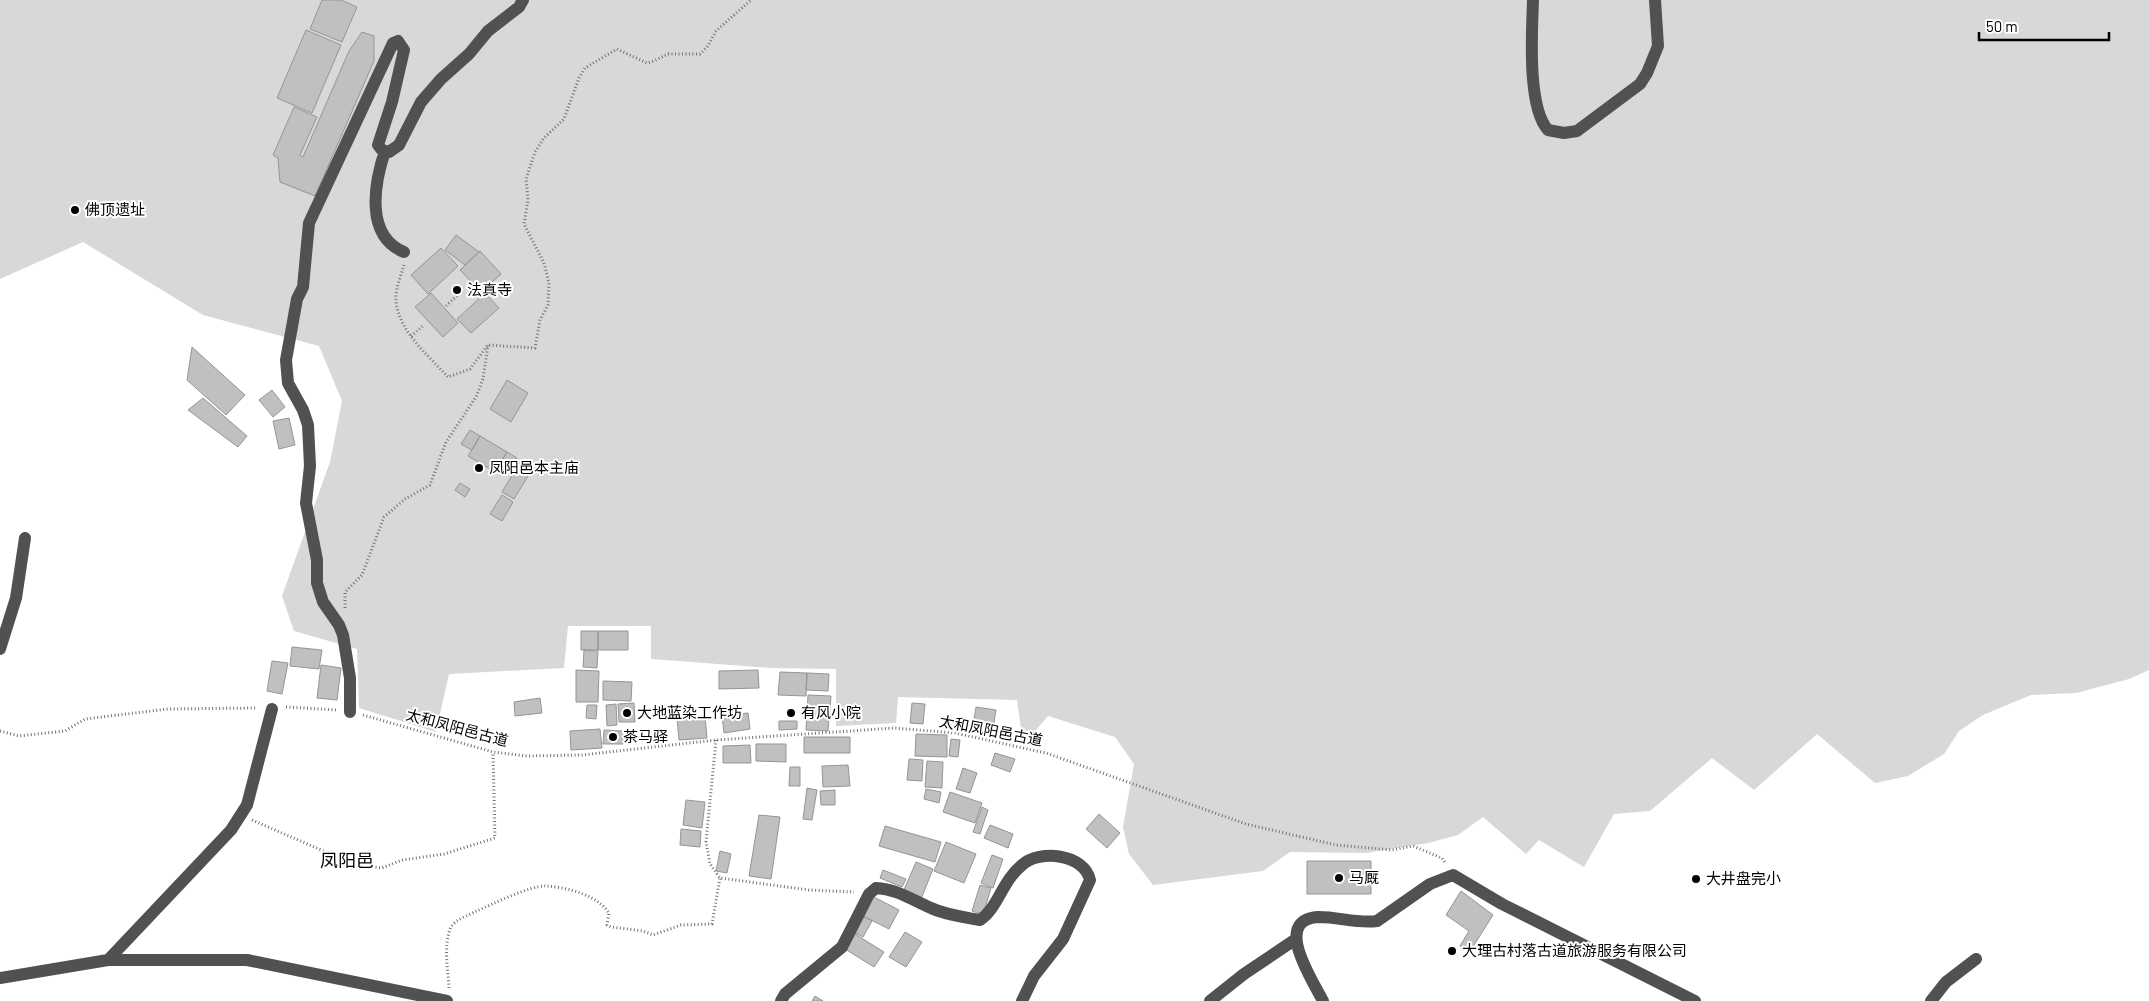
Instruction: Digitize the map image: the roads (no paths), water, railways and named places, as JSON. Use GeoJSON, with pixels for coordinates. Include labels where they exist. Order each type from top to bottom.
{"type":"FeatureCollection","features":[{"type":"Feature","properties":{"kind":"street"},"geometry":{"type":"LineString","coordinates":[[350,712],[350,678],[339,625],[323,602],[318,583],[317,560],[306,503],[310,466],[308,424],[303,410],[288,383],[286,360],[297,299],[302,287],[309,223],[389,47],[398,42],[404,50],[402,64],[378,145],[384,151],[389,152],[399,145],[421,102],[441,79],[469,54],[488,31],[519,7],[524,0]]}},
{"type":"Feature","properties":{"kind":"street"},"geometry":{"type":"LineString","coordinates":[[1533,0],[1531,45],[1538,115],[1548,130],[1564,133],[1577,131],[1604,113],[1640,84],[1647,73],[1658,46],[1655,0]]}},
{"type":"Feature","properties":{"kind":"street"},"geometry":{"type":"LineString","coordinates":[[384,151],[376,192],[379,226],[392,247],[404,252]]}},
{"type":"Feature","properties":{"kind":"street"},"geometry":{"type":"LineString","coordinates":[[0,649],[16,598],[25,538]]}},
{"type":"Feature","properties":{"kind":"street"},"geometry":{"type":"LineString","coordinates":[[108,960],[231,830],[247,805],[272,708]]}},
{"type":"Feature","properties":{"kind":"street"},"geometry":{"type":"LineString","coordinates":[[781,1001],[785,994],[842,947],[876,888],[886,888],[909,896],[932,909],[980,920],[989,914],[1007,880],[1023,864],[1042,856],[1063,856],[1083,867],[1088,872],[1090,880],[1063,939],[1034,976],[1022,1001]]}},
{"type":"Feature","properties":{"kind":"street"},"geometry":{"type":"LineString","coordinates":[[1323,1001],[1300,956],[1296,931],[1304,922],[1318,917],[1367,923],[1377,921],[1430,884],[1453,875],[1502,904],[1695,1001]]}},
{"type":"Feature","properties":{"kind":"street"},"geometry":{"type":"LineString","coordinates":[[1210,1001],[1244,974],[1296,939]]}},
{"type":"Feature","properties":{"kind":"street"},"geometry":{"type":"LineString","coordinates":[[1932,1001],[1946,982],[1976,959]]}},
{"type":"Feature","properties":{"kind":"street"},"geometry":{"type":"LineString","coordinates":[[0,978],[108,960],[247,960],[448,997]]}},
{"type":"Feature","properties":{"kind":"place","name":"佛顶遗址"},"geometry":{"type":"Point","coordinates":[75,210]}},
{"type":"Feature","properties":{"kind":"place","name":"法真寺"},"geometry":{"type":"Point","coordinates":[457,290]}},
{"type":"Feature","properties":{"kind":"place","name":"凤阳邑本主庙"},"geometry":{"type":"Point","coordinates":[479,468]}},
{"type":"Feature","properties":{"kind":"place","name":"大地蓝染工作坊"},"geometry":{"type":"Point","coordinates":[627,713]}},
{"type":"Feature","properties":{"kind":"place","name":"有风小院"},"geometry":{"type":"Point","coordinates":[791,713]}},
{"type":"Feature","properties":{"kind":"place","name":"茶马驿"},"geometry":{"type":"Point","coordinates":[613,737]}},
{"type":"Feature","properties":{"kind":"place","name":"马厩"},"geometry":{"type":"Point","coordinates":[1339,878]}},
{"type":"Feature","properties":{"kind":"place","name":"大井盘完小"},"geometry":{"type":"Point","coordinates":[1696,879]}},
{"type":"Feature","properties":{"kind":"place","name":"大理古村落古道旅游服务有限公司"},"geometry":{"type":"Point","coordinates":[1452,951]}},
{"type":"Feature","properties":{"kind":"district","name":"凤阳邑"},"geometry":{"type":"Point","coordinates":[347,861]}}]}
